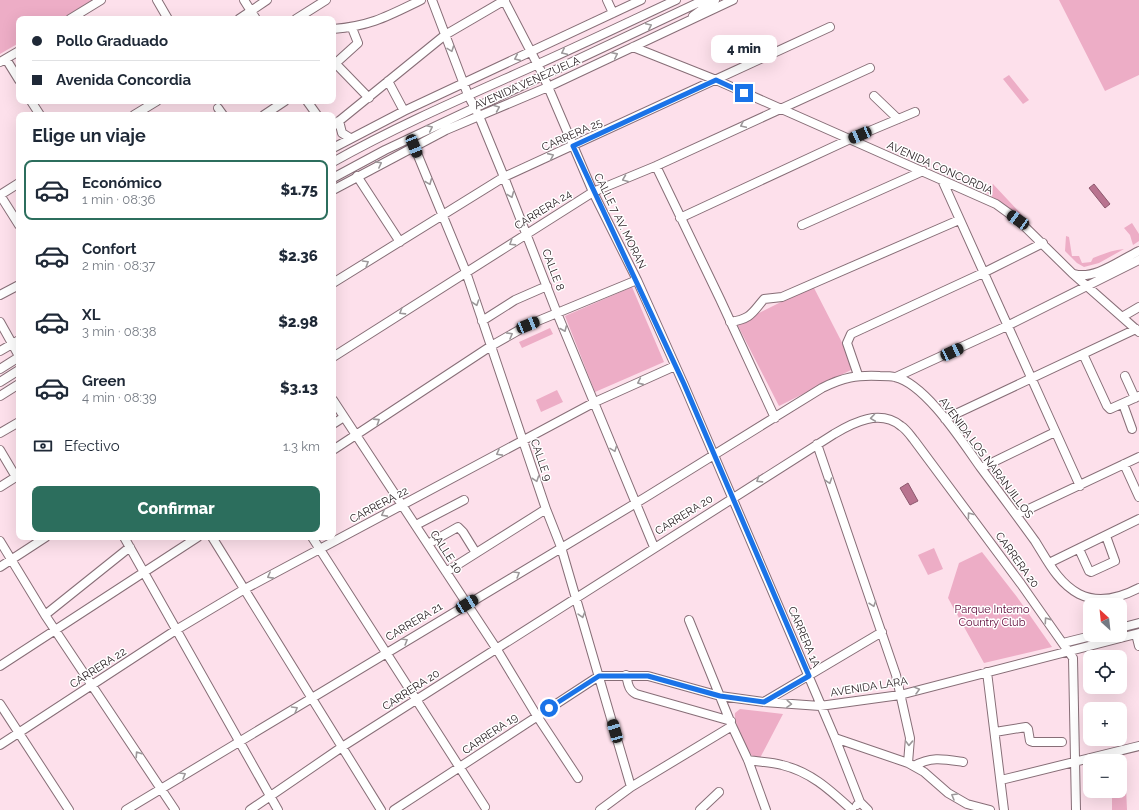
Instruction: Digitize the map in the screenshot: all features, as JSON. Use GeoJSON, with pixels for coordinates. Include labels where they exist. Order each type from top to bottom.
{"type":"FeatureCollection","features":[{"type":"Feature","properties":{"kind":"street"},"geometry":{"type":"LineString","coordinates":[[75,16],[101,0]]}},
{"type":"Feature","properties":{"kind":"street"},"geometry":{"type":"LineString","coordinates":[[157,0],[166,16]]}},
{"type":"Feature","properties":{"kind":"street"},"geometry":{"type":"LineString","coordinates":[[244,0],[254,16]]}},
{"type":"Feature","properties":{"kind":"street"},"geometry":{"type":"LineString","coordinates":[[245,16],[267,0]]}},
{"type":"Feature","properties":{"kind":"street"},"geometry":{"type":"LineString","coordinates":[[301,16],[326,0]]}},
{"type":"Feature","properties":{"kind":"street"},"geometry":{"type":"LineString","coordinates":[[336,29],[352,28],[372,23],[421,0]]}},
{"type":"Feature","properties":{"kind":"street","name":"CALLE 8"},"geometry":{"type":"LineString","coordinates":[[432,0],[468,95],[479,116],[527,233],[557,313],[654,547]]}},
{"type":"Feature","properties":{"kind":"street"},"geometry":{"type":"LineString","coordinates":[[350,138],[342,133],[336,124],[445,35],[504,0]]}},
{"type":"Feature","properties":{"kind":"street","name":"CALLE 7 AV. MORAN"},"geometry":{"type":"LineString","coordinates":[[504,0],[543,76],[593,192],[676,366],[733,497]]}},
{"type":"Feature","properties":{"kind":"street"},"geometry":{"type":"LineString","coordinates":[[607,0],[613,14]]}},
{"type":"Feature","properties":{"kind":"street"},"geometry":{"type":"LineString","coordinates":[[336,146],[464,82],[641,0]]}},
{"type":"Feature","properties":{"kind":"street","name":"AVENIDA VENEZUELA"},"geometry":{"type":"LineString","coordinates":[[336,160],[368,142],[426,113],[537,65],[676,0]]}},
{"type":"Feature","properties":{"kind":"street","name":"AVENIDA VENEZUELA"},"geometry":{"type":"LineString","coordinates":[[336,176],[385,150],[474,107],[704,0]]}},
{"type":"Feature","properties":{"kind":"street"},"geometry":{"type":"LineString","coordinates":[[688,23],[694,14],[715,0]]}},
{"type":"Feature","properties":{"kind":"street","name":"AVENIDA VENEZUELA"},"geometry":{"type":"LineString","coordinates":[[336,188],[414,146],[688,23],[733,0]]}},
{"type":"Feature","properties":{"kind":"street","name":"CARRERA 25"},"geometry":{"type":"LineString","coordinates":[[336,281],[442,214],[504,177],[830,26]]}},
{"type":"Feature","properties":{"kind":"street"},"geometry":{"type":"LineString","coordinates":[[352,28],[358,43],[337,62],[337,65],[369,98]]}},
{"type":"Feature","properties":{"kind":"street","name":"AVENIDA CONCORDIA"},"geometry":{"type":"LineString","coordinates":[[633,47],[716,80],[778,109],[996,204],[1018,220],[1072,273],[1138,330]]}},
{"type":"Feature","properties":{"kind":"street"},"geometry":{"type":"LineString","coordinates":[[16,53],[3,60],[16,76]]}},
{"type":"Feature","properties":{"kind":"street","name":"CARRERA 24"},"geometry":{"type":"LineString","coordinates":[[336,354],[593,192],[656,166],[870,68]]}},
{"type":"Feature","properties":{"kind":"street"},"geometry":{"type":"LineString","coordinates":[[388,81],[404,111]]}},
{"type":"Feature","properties":{"kind":"street"},"geometry":{"type":"LineString","coordinates":[[874,96],[898,119]]}},
{"type":"Feature","properties":{"kind":"street"},"geometry":{"type":"LineString","coordinates":[[146,112],[154,104]]}},
{"type":"Feature","properties":{"kind":"street"},"geometry":{"type":"LineString","coordinates":[[268,112],[280,104]]}},
{"type":"Feature","properties":{"kind":"street"},"geometry":{"type":"LineString","coordinates":[[218,108],[221,112]]}},
{"type":"Feature","properties":{"kind":"street"},"geometry":{"type":"LineString","coordinates":[[680,218],[848,140],[915,112]]}},
{"type":"Feature","properties":{"kind":"street"},"geometry":{"type":"LineString","coordinates":[[336,152],[368,142]]}},
{"type":"Feature","properties":{"kind":"street","name":"CALLE 9"},"geometry":{"type":"LineString","coordinates":[[414,146],[466,272],[546,509],[561,547],[631,787]]}},
{"type":"Feature","properties":{"kind":"street"},"geometry":{"type":"LineString","coordinates":[[656,166],[775,418]]}},
{"type":"Feature","properties":{"kind":"street"},"geometry":{"type":"LineString","coordinates":[[802,225],[922,171]]}},
{"type":"Feature","properties":{"kind":"street"},"geometry":{"type":"LineString","coordinates":[[357,176],[400,242]]}},
{"type":"Feature","properties":{"kind":"street"},"geometry":{"type":"LineString","coordinates":[[942,180],[1008,326],[1030,379],[1080,486]]}},
{"type":"Feature","properties":{"kind":"street"},"geometry":{"type":"LineString","coordinates":[[16,185],[0,195],[16,220]]}},
{"type":"Feature","properties":{"kind":"street"},"geometry":{"type":"LineString","coordinates":[[730,322],[742,320],[754,313],[764,299],[782,297],[959,220]]}},
{"type":"Feature","properties":{"kind":"street"},"geometry":{"type":"LineString","coordinates":[[858,375],[847,343],[851,334],[983,273],[1043,243]]}},
{"type":"Feature","properties":{"kind":"street"},"geometry":{"type":"LineString","coordinates":[[1072,273],[1087,275],[1139,251]]}},
{"type":"Feature","properties":{"kind":"street"},"geometry":{"type":"LineString","coordinates":[[896,377],[1008,326],[1139,260]]}},
{"type":"Feature","properties":{"kind":"street"},"geometry":{"type":"LineString","coordinates":[[1087,286],[1096,272]]}},
{"type":"Feature","properties":{"kind":"street"},"geometry":{"type":"LineString","coordinates":[[336,448],[491,346],[528,325],[636,280]]}},
{"type":"Feature","properties":{"kind":"street"},"geometry":{"type":"LineString","coordinates":[[0,296],[16,286]]}},
{"type":"Feature","properties":{"kind":"street"},"geometry":{"type":"LineString","coordinates":[[482,321],[515,300],[547,286]]}},
{"type":"Feature","properties":{"kind":"street"},"geometry":{"type":"LineString","coordinates":[[1122,316],[1139,307]]}},
{"type":"Feature","properties":{"kind":"street"},"geometry":{"type":"LineString","coordinates":[[0,322],[16,342],[0,351]]}},
{"type":"Feature","properties":{"kind":"street"},"geometry":{"type":"LineString","coordinates":[[945,419],[1083,354],[1138,330]]}},
{"type":"Feature","properties":{"kind":"street"},"geometry":{"type":"LineString","coordinates":[[1083,354],[1107,406],[1110,409],[1137,397],[1125,376]]}},
{"type":"Feature","properties":{"kind":"street"},"geometry":{"type":"LineString","coordinates":[[0,369],[16,359]]}},
{"type":"Feature","properties":{"kind":"street","name":"CARRERA 22"},"geometry":{"type":"LineString","coordinates":[[0,745],[91,684],[176,630],[243,590],[595,402],[676,366]]}},
{"type":"Feature","properties":{"kind":"street"},"geometry":{"type":"LineString","coordinates":[[0,382],[16,372]]}},
{"type":"Feature","properties":{"kind":"street","name":"AVENIDA LOS NARANJILLOS"},"geometry":{"type":"LineString","coordinates":[[715,455],[822,388],[858,375],[896,377],[917,390],[945,419],[1016,515],[1055,573],[1065,584],[1079,594],[1093,599],[1110,599],[1127,594],[1139,588]]}},
{"type":"Feature","properties":{"kind":"street"},"geometry":{"type":"LineString","coordinates":[[0,396],[16,386]]}},
{"type":"Feature","properties":{"kind":"street"},"geometry":{"type":"LineString","coordinates":[[1122,404],[1132,429]]}},
{"type":"Feature","properties":{"kind":"street","name":"CALLE 10"},"geometry":{"type":"LineString","coordinates":[[336,405],[496,648],[536,716],[578,778]]}},
{"type":"Feature","properties":{"kind":"street"},"geometry":{"type":"LineString","coordinates":[[336,422],[344,417]]}},
{"type":"Feature","properties":{"kind":"street","name":"CARRERA 20"},"geometry":{"type":"LineString","coordinates":[[250,810],[342,747],[654,547],[817,444],[847,426],[867,419],[884,417],[901,425],[914,440],[998,552],[1069,652]]}},
{"type":"Feature","properties":{"kind":"street"},"geometry":{"type":"LineString","coordinates":[[0,433],[16,424]]}},
{"type":"Feature","properties":{"kind":"street"},"geometry":{"type":"LineString","coordinates":[[981,468],[1055,432]]}},
{"type":"Feature","properties":{"kind":"street"},"geometry":{"type":"LineString","coordinates":[[817,444],[882,632],[900,695],[910,738],[911,765]]}},
{"type":"Feature","properties":{"kind":"street"},"geometry":{"type":"LineString","coordinates":[[0,450],[16,474]]}},
{"type":"Feature","properties":{"kind":"street","name":"CARRERA 21"},"geometry":{"type":"LineString","coordinates":[[126,810],[715,455]]}},
{"type":"Feature","properties":{"kind":"street"},"geometry":{"type":"LineString","coordinates":[[1016,515],[1139,457]]}},
{"type":"Feature","properties":{"kind":"street"},"geometry":{"type":"LineString","coordinates":[[1124,464],[1139,497]]}},
{"type":"Feature","properties":{"kind":"street"},"geometry":{"type":"LineString","coordinates":[[0,487],[16,477]]}},
{"type":"Feature","properties":{"kind":"street","name":"CARRERA 1A"},"geometry":{"type":"LineString","coordinates":[[733,497],[809,676],[820,706],[835,738],[860,802]]}},
{"type":"Feature","properties":{"kind":"street"},"geometry":{"type":"LineString","coordinates":[[416,526],[464,500]]}},
{"type":"Feature","properties":{"kind":"street"},"geometry":{"type":"LineString","coordinates":[[446,572],[546,509]]}},
{"type":"Feature","properties":{"kind":"street"},"geometry":{"type":"LineString","coordinates":[[1049,563],[1139,520]]}},
{"type":"Feature","properties":{"kind":"street"},"geometry":{"type":"LineString","coordinates":[[428,544],[458,527],[463,532],[476,553]]}},
{"type":"Feature","properties":{"kind":"street"},"geometry":{"type":"LineString","coordinates":[[1079,549],[1089,571],[1091,572],[1098,569],[1115,560],[1106,536]]}},
{"type":"Feature","properties":{"kind":"street"},"geometry":{"type":"LineString","coordinates":[[0,566],[41,540]]}},
{"type":"Feature","properties":{"kind":"street"},"geometry":{"type":"LineString","coordinates":[[126,540],[143,573],[241,742],[278,810]]}},
{"type":"Feature","properties":{"kind":"street"},"geometry":{"type":"LineString","coordinates":[[0,666],[193,540]]}},
{"type":"Feature","properties":{"kind":"street"},"geometry":{"type":"LineString","coordinates":[[214,540],[243,590],[381,810]]}},
{"type":"Feature","properties":{"kind":"street"},"geometry":{"type":"LineString","coordinates":[[314,540],[387,652],[416,700],[461,767],[485,807]]}},
{"type":"Feature","properties":{"kind":"street"},"geometry":{"type":"LineString","coordinates":[[0,541],[45,615],[175,810]]}},
{"type":"Feature","properties":{"kind":"street"},"geometry":{"type":"LineString","coordinates":[[45,615],[130,547]]}},
{"type":"Feature","properties":{"kind":"street"},"geometry":{"type":"LineString","coordinates":[[689,620],[748,760],[765,809]]}},
{"type":"Feature","properties":{"kind":"street"},"geometry":{"type":"LineString","coordinates":[[1127,626],[1139,623]]}},
{"type":"Feature","properties":{"kind":"street"},"geometry":{"type":"LineString","coordinates":[[764,702],[882,632]]}},
{"type":"Feature","properties":{"kind":"street"},"geometry":{"type":"LineString","coordinates":[[1137,633],[1139,646]]}},
{"type":"Feature","properties":{"kind":"street","name":"AVENIDA LARA"},"geometry":{"type":"LineString","coordinates":[[599,676],[648,676],[720,696],[764,702],[820,706],[900,695],[1137,633]]}},
{"type":"Feature","properties":{"kind":"street"},"geometry":{"type":"LineString","coordinates":[[1063,643],[1083,638]]}},
{"type":"Feature","properties":{"kind":"street"},"geometry":{"type":"LineString","coordinates":[[1069,652],[1073,658],[1076,810]]}},
{"type":"Feature","properties":{"kind":"street"},"geometry":{"type":"LineString","coordinates":[[987,672],[1004,810]]}},
{"type":"Feature","properties":{"kind":"street"},"geometry":{"type":"LineString","coordinates":[[626,675],[631,691],[636,694],[732,724]]}},
{"type":"Feature","properties":{"kind":"street","name":"CARRERA 19"},"geometry":{"type":"LineString","coordinates":[[394,810],[599,676]]}},
{"type":"Feature","properties":{"kind":"street"},"geometry":{"type":"LineString","coordinates":[[0,704],[70,810]]}},
{"type":"Feature","properties":{"kind":"street"},"geometry":{"type":"LineString","coordinates":[[600,810],[631,787],[732,724]]}},
{"type":"Feature","properties":{"kind":"street"},"geometry":{"type":"LineString","coordinates":[[995,732],[1026,727],[1028,729],[1030,741],[1062,742]]}},
{"type":"Feature","properties":{"kind":"street"},"geometry":{"type":"LineString","coordinates":[[835,738],[911,765],[924,772],[954,796],[967,804],[990,810]]}},
{"type":"Feature","properties":{"kind":"street"},"geometry":{"type":"LineString","coordinates":[[1001,780],[1139,746]]}},
{"type":"Feature","properties":{"kind":"street"},"geometry":{"type":"LineString","coordinates":[[911,765],[937,758],[963,762]]}},
{"type":"Feature","properties":{"kind":"street"},"geometry":{"type":"LineString","coordinates":[[748,760],[781,765],[809,774],[852,810],[860,802],[868,810]]}},
{"type":"Feature","properties":{"kind":"street"},"geometry":{"type":"LineString","coordinates":[[700,810],[719,792]]}},
{"type":"Feature","properties":{"kind":"green space"},"geometry":{"type":"Polygon","coordinates":[[[0,0],[93,0],[66,16],[16,16],[16,45],[0,54],[0,0]]]}},
{"type":"Feature","properties":{"kind":"green space"},"geometry":{"type":"Polygon","coordinates":[[[1059,0],[1139,0],[1139,75],[1105,91],[1059,0]]]}},
{"type":"Feature","properties":{"kind":"green space"},"geometry":{"type":"Polygon","coordinates":[[[1009,75],[1029,100],[1023,104],[1003,79],[1009,75]]]}},
{"type":"Feature","properties":{"kind":"green space"},"geometry":{"type":"Polygon","coordinates":[[[993,184],[1023,216],[1025,220],[987,193],[993,184]]]}},
{"type":"Feature","properties":{"kind":"green space"},"geometry":{"type":"Polygon","coordinates":[[[1132,223],[1139,234],[1139,241],[1133,245],[1130,235],[1124,228],[1132,223]]]}},
{"type":"Feature","properties":{"kind":"green space"},"geometry":{"type":"Polygon","coordinates":[[[1066,236],[1069,237],[1072,256],[1079,256],[1082,263],[1091,262],[1093,258],[1112,251],[1124,249],[1099,263],[1084,267],[1077,263],[1065,251],[1066,236]]]}},
{"type":"Feature","properties":{"kind":"green space"},"geometry":{"type":"Polygon","coordinates":[[[813,286],[855,368],[779,406],[737,324],[813,286]]]}},
{"type":"Feature","properties":{"kind":"green space"},"geometry":{"type":"Polygon","coordinates":[[[632,287],[664,362],[595,392],[565,316],[632,287]]]}},
{"type":"Feature","properties":{"kind":"green space"},"geometry":{"type":"Polygon","coordinates":[[[550,328],[553,334],[522,348],[519,342],[550,328]]]}},
{"type":"Feature","properties":{"kind":"green space"},"geometry":{"type":"Polygon","coordinates":[[[557,390],[563,402],[541,412],[536,400],[557,390]]]}},
{"type":"Feature","properties":{"kind":"green space"},"geometry":{"type":"Polygon","coordinates":[[[934,548],[943,569],[928,575],[918,555],[934,548]]]}},
{"type":"Feature","properties":{"kind":"green space","name":"Parque Interno Country Club"},"geometry":{"type":"Polygon","coordinates":[[[982,552],[1017,597],[1052,647],[984,663],[948,598],[959,563],[982,552]]]}},
{"type":"Feature","properties":{"kind":"green space"},"geometry":{"type":"Polygon","coordinates":[[[740,709],[783,714],[760,758],[754,757],[751,754],[741,736],[735,717],[735,713],[740,709]]]}},
{"type":"Feature","properties":{"kind":"green space"},"geometry":{"type":"Polygon","coordinates":[[[1112,798],[1126,798],[1127,810],[1112,810],[1112,798]]]}},
{"type":"Feature","properties":{"kind":"shaded area"},"geometry":{"type":"Polygon","coordinates":[[[1094,184],[1110,204],[1105,208],[1089,188],[1094,184]]]}},
{"type":"Feature","properties":{"kind":"shaded area"},"geometry":{"type":"Polygon","coordinates":[[[908,483],[918,501],[910,505],[900,488],[908,483]]]}},
{"type":"Feature","properties":{"kind":"route"},"geometry":{"type":"LineString","coordinates":[[549,708],[599,676],[648,676],[720,696],[764,702],[809,676],[684,384],[593,192],[573,146],[716,80],[744,93]]}}]}
